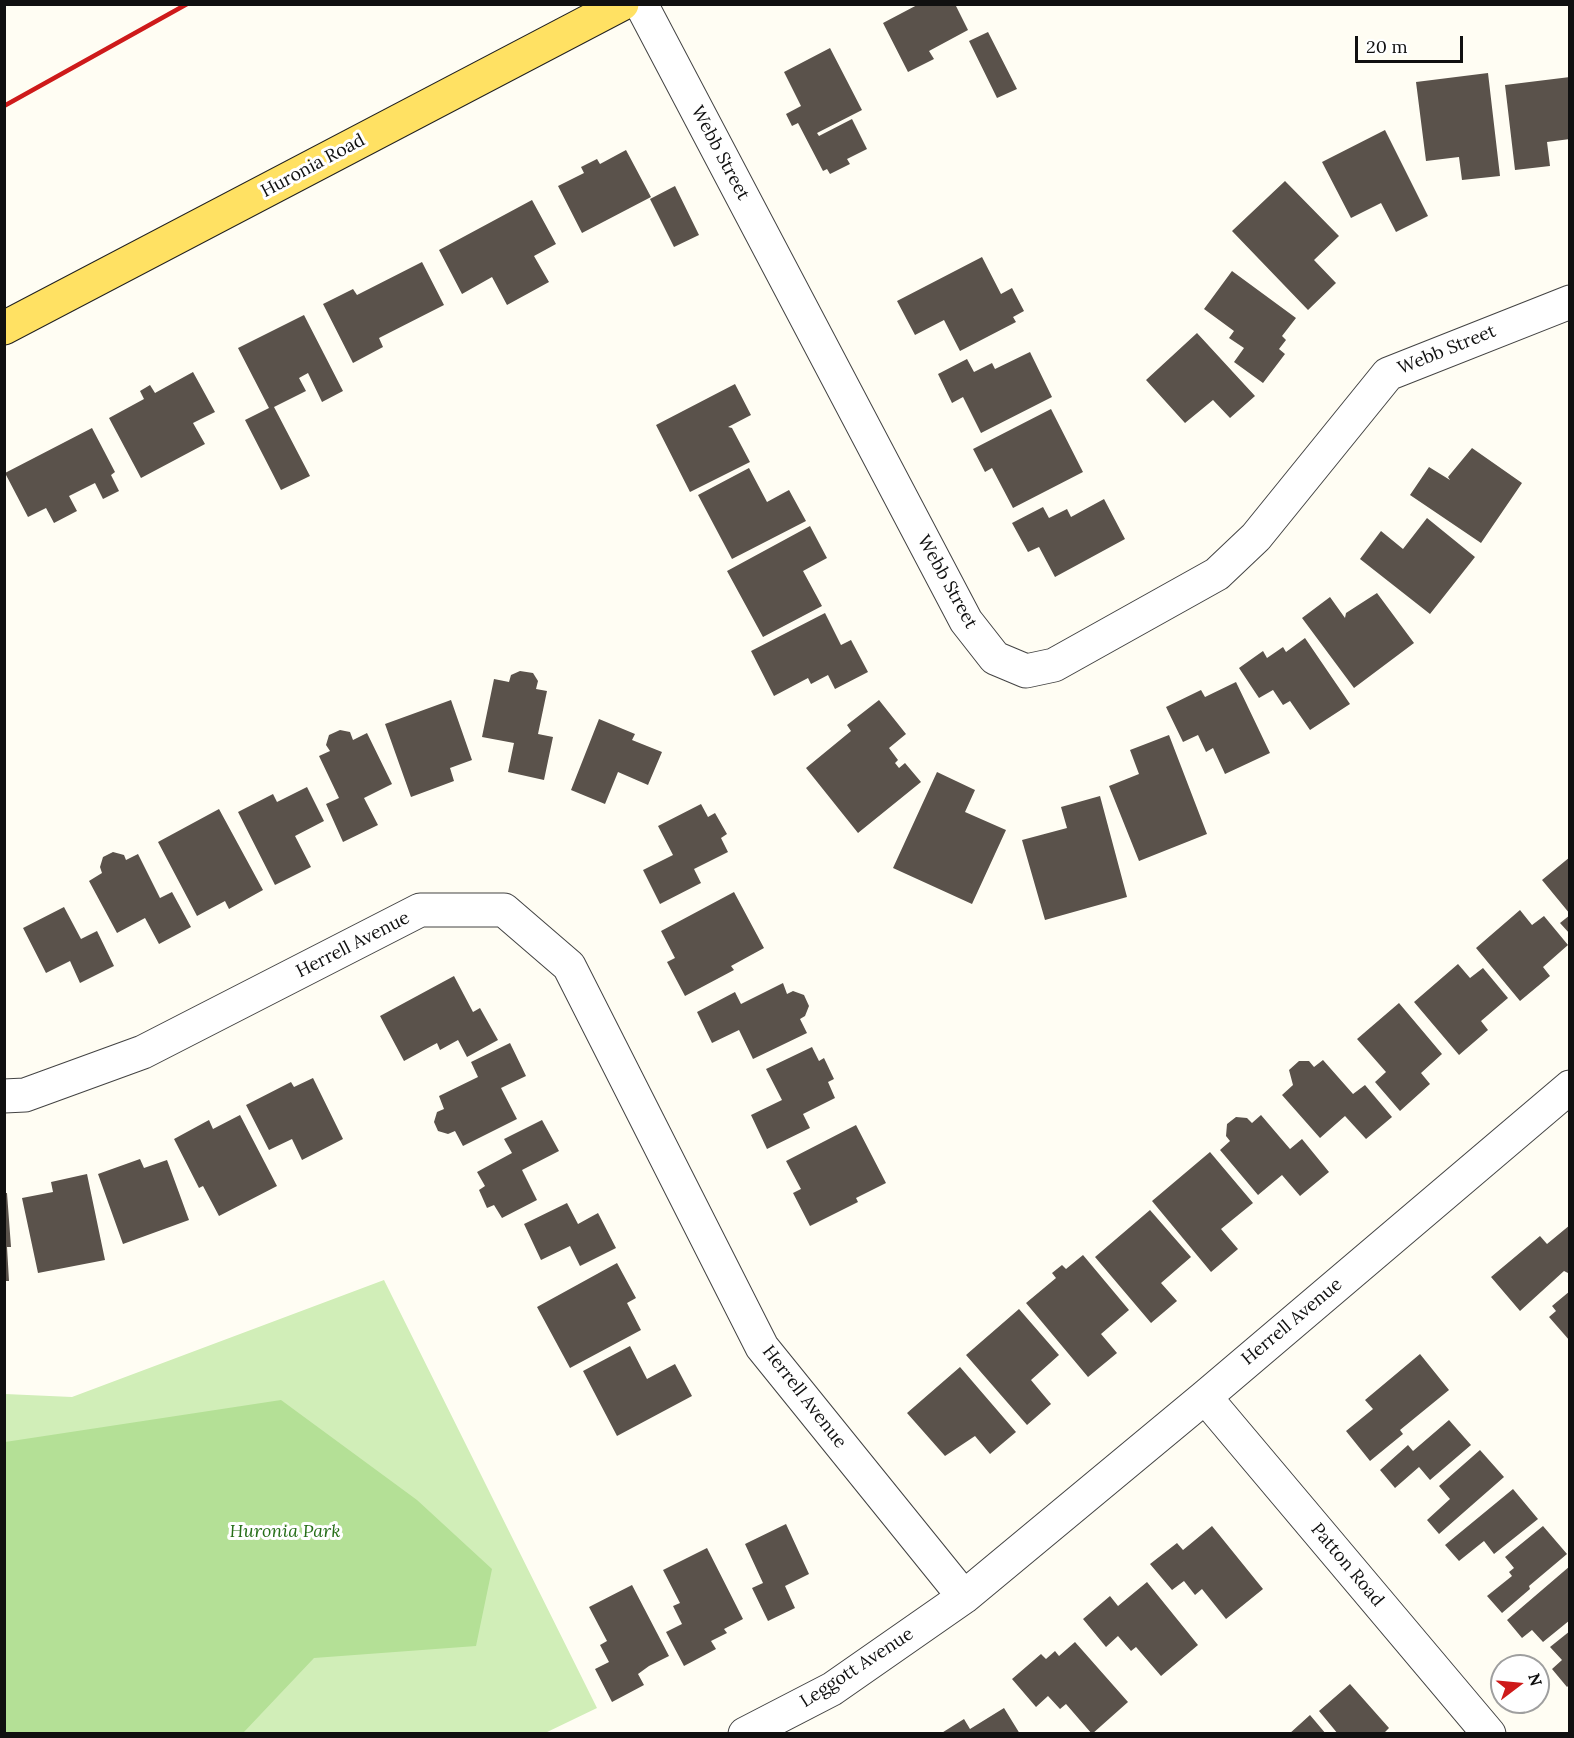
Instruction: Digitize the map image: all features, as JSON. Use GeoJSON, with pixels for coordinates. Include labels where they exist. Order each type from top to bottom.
{"type":"FeatureCollection","features":[{"type":"Feature","properties":{"kind":"main road","name":"Huronia Road"},"geometry":{"type":"LineString","coordinates":[[4,328],[622,4]]}},
{"type":"Feature","properties":{"kind":"street","name":"Webb Street"},"geometry":{"type":"LineString","coordinates":[[641,4],[966,621],[994,658],[1026,671],[1054,665],[1217,574],[1256,537],[1388,374],[1569,302]]}},
{"type":"Feature","properties":{"kind":"street","name":"Herrell Avenue"},"geometry":{"type":"LineString","coordinates":[[4,1096],[25,1095],[142,1052],[420,910],[504,910],[569,966],[762,1347],[964,1597],[1569,1087]]}},
{"type":"Feature","properties":{"kind":"street","name":"Patton Road"},"geometry":{"type":"LineString","coordinates":[[1204,1397],[1489,1734]]}},
{"type":"Feature","properties":{"kind":"street","name":"Leggott Avenue"},"geometry":{"type":"LineString","coordinates":[[745,1734],[832,1689],[964,1597]]}},
{"type":"Feature","properties":{"kind":"green space","name":"Huronia Park"},"geometry":{"type":"Polygon","coordinates":[[[384,1280],[597,1708],[543,1734],[5,1734],[5,1394],[72,1397],[384,1280]]]}},
{"type":"Feature","properties":{"kind":"green space","name":"Huronia Park"},"geometry":{"type":"Polygon","coordinates":[[[281,1400],[417,1500],[492,1569],[476,1646],[314,1658],[243,1733],[5,1733],[5,1442],[281,1400]]]}},
{"type":"Feature","properties":{"kind":"building"},"geometry":{"type":"Polygon","coordinates":[[[919,4],[955,4],[968,30],[929,51],[934,59],[908,72],[883,23],[919,4]]]}},
{"type":"Feature","properties":{"kind":"building"},"geometry":{"type":"Polygon","coordinates":[[[988,32],[1017,89],[997,98],[969,41],[988,32]]]}},
{"type":"Feature","properties":{"kind":"building"},"geometry":{"type":"Polygon","coordinates":[[[830,48],[862,110],[817,133],[819,136],[852,119],[867,149],[847,159],[850,164],[830,174],[827,169],[823,171],[798,123],[792,126],[786,114],[801,106],[784,72],[830,48]]]}},
{"type":"Feature","properties":{"kind":"building"},"geometry":{"type":"Polygon","coordinates":[[[1488,73],[1500,176],[1462,180],[1459,157],[1426,161],[1416,82],[1488,73]]]}},
{"type":"Feature","properties":{"kind":"building"},"geometry":{"type":"Polygon","coordinates":[[[1570,77],[1570,139],[1547,142],[1550,166],[1515,170],[1505,85],[1570,77]]]}},
{"type":"Feature","properties":{"kind":"building"},"geometry":{"type":"Polygon","coordinates":[[[1385,130],[1428,216],[1396,232],[1381,203],[1351,218],[1322,162],[1385,130]]]}},
{"type":"Feature","properties":{"kind":"building"},"geometry":{"type":"Polygon","coordinates":[[[626,150],[651,197],[582,233],[558,186],[584,173],[581,167],[597,159],[600,164],[626,150]]]}},
{"type":"Feature","properties":{"kind":"building"},"geometry":{"type":"Polygon","coordinates":[[[1285,181],[1339,236],[1314,260],[1336,283],[1308,310],[1232,231],[1285,181]]]}},
{"type":"Feature","properties":{"kind":"building"},"geometry":{"type":"Polygon","coordinates":[[[675,186],[699,235],[674,247],[650,199],[675,186]]]}},
{"type":"Feature","properties":{"kind":"building"},"geometry":{"type":"Polygon","coordinates":[[[532,200],[556,244],[534,256],[549,282],[507,305],[492,277],[462,294],[439,250],[532,200]]]}},
{"type":"Feature","properties":{"kind":"building"},"geometry":{"type":"Polygon","coordinates":[[[982,257],[1001,294],[1012,288],[1024,311],[1013,317],[1016,322],[960,351],[944,320],[915,335],[897,301],[982,257]]]}},
{"type":"Feature","properties":{"kind":"building"},"geometry":{"type":"Polygon","coordinates":[[[422,262],[444,305],[379,338],[383,347],[353,363],[323,304],[353,289],[357,295],[422,262]]]}},
{"type":"Feature","properties":{"kind":"building"},"geometry":{"type":"Polygon","coordinates":[[[1232,271],[1296,318],[1282,336],[1286,340],[1279,349],[1285,354],[1263,383],[1234,362],[1244,348],[1229,338],[1234,331],[1204,309],[1232,271]]]}},
{"type":"Feature","properties":{"kind":"building"},"geometry":{"type":"Polygon","coordinates":[[[304,315],[343,391],[322,402],[308,373],[299,378],[306,391],[274,407],[310,476],[281,490],[245,420],[269,408],[238,348],[304,315]]]}},
{"type":"Feature","properties":{"kind":"building"},"geometry":{"type":"Polygon","coordinates":[[[1197,333],[1255,396],[1230,418],[1213,400],[1185,423],[1146,380],[1197,333]]]}},
{"type":"Feature","properties":{"kind":"building"},"geometry":{"type":"Polygon","coordinates":[[[1030,352],[1052,397],[981,433],[963,397],[952,403],[938,374],[967,359],[974,372],[992,363],[995,369],[1030,352]]]}},
{"type":"Feature","properties":{"kind":"building"},"geometry":{"type":"Polygon","coordinates":[[[193,372],[215,412],[193,423],[205,444],[141,478],[109,418],[144,399],[140,391],[150,385],[155,393],[193,372]]]}},
{"type":"Feature","properties":{"kind":"building"},"geometry":{"type":"Polygon","coordinates":[[[735,384],[751,415],[728,427],[732,428],[750,462],[690,492],[656,425],[735,384]]]}},
{"type":"Feature","properties":{"kind":"building"},"geometry":{"type":"Polygon","coordinates":[[[1051,409],[1083,472],[1013,508],[992,468],[985,472],[973,449],[1051,409]]]}},
{"type":"Feature","properties":{"kind":"building"},"geometry":{"type":"Polygon","coordinates":[[[92,428],[115,472],[111,475],[119,491],[103,499],[95,483],[69,496],[77,511],[54,523],[46,508],[28,517],[5,473],[92,428]]]}},
{"type":"Feature","properties":{"kind":"building"},"geometry":{"type":"Polygon","coordinates":[[[1472,448],[1522,483],[1481,543],[1410,495],[1429,467],[1450,480],[1448,477],[1472,448]]]}},
{"type":"Feature","properties":{"kind":"building"},"geometry":{"type":"Polygon","coordinates":[[[749,468],[767,502],[789,490],[806,521],[732,559],[698,495],[749,468]]]}},
{"type":"Feature","properties":{"kind":"building"},"geometry":{"type":"Polygon","coordinates":[[[1104,499],[1125,539],[1055,577],[1039,547],[1028,552],[1012,523],[1043,507],[1049,518],[1067,509],[1071,517],[1104,499]]]}},
{"type":"Feature","properties":{"kind":"building"},"geometry":{"type":"Polygon","coordinates":[[[1427,518],[1475,557],[1430,614],[1360,559],[1381,531],[1403,549],[1427,518]]]}},
{"type":"Feature","properties":{"kind":"building"},"geometry":{"type":"Polygon","coordinates":[[[810,526],[827,558],[803,571],[822,606],[763,637],[727,571],[810,526]]]}},
{"type":"Feature","properties":{"kind":"building"},"geometry":{"type":"Polygon","coordinates":[[[1377,593],[1414,643],[1354,688],[1302,618],[1330,597],[1345,618],[1346,613],[1377,593]]]}},
{"type":"Feature","properties":{"kind":"building"},"geometry":{"type":"Polygon","coordinates":[[[825,613],[841,645],[851,640],[868,672],[835,689],[828,675],[811,684],[808,678],[774,696],[751,651],[825,613]]]}},
{"type":"Feature","properties":{"kind":"building"},"geometry":{"type":"Polygon","coordinates":[[[1305,638],[1350,704],[1310,730],[1290,701],[1283,705],[1273,690],[1259,698],[1239,668],[1263,651],[1267,658],[1283,647],[1286,652],[1305,638]]]}},
{"type":"Feature","properties":{"kind":"building"},"geometry":{"type":"Polygon","coordinates":[[[520,671],[533,673],[538,681],[536,689],[547,691],[538,734],[553,737],[544,780],[508,772],[514,743],[482,737],[494,679],[509,682],[511,675],[520,671]]]}},
{"type":"Feature","properties":{"kind":"building"},"geometry":{"type":"Polygon","coordinates":[[[1236,682],[1270,753],[1225,774],[1213,748],[1206,752],[1198,735],[1183,742],[1166,707],[1201,690],[1205,697],[1236,682]]]}},
{"type":"Feature","properties":{"kind":"building"},"geometry":{"type":"Polygon","coordinates":[[[451,700],[472,760],[450,768],[454,781],[411,797],[385,724],[451,700]]]}},
{"type":"Feature","properties":{"kind":"building"},"geometry":{"type":"Polygon","coordinates":[[[879,700],[906,734],[889,748],[898,760],[895,763],[899,768],[905,763],[921,782],[858,833],[806,768],[851,731],[847,725],[879,700]]]}},
{"type":"Feature","properties":{"kind":"building"},"geometry":{"type":"Polygon","coordinates":[[[599,719],[635,734],[632,740],[662,752],[648,785],[618,772],[605,804],[571,790],[599,719]]]}},
{"type":"Feature","properties":{"kind":"building"},"geometry":{"type":"Polygon","coordinates":[[[340,730],[350,732],[353,740],[367,733],[392,784],[364,798],[378,825],[343,842],[326,804],[339,798],[319,756],[330,751],[326,745],[329,735],[340,730]]]}},
{"type":"Feature","properties":{"kind":"building"},"geometry":{"type":"Polygon","coordinates":[[[1169,735],[1207,834],[1139,861],[1109,786],[1139,774],[1130,750],[1169,735]]]}},
{"type":"Feature","properties":{"kind":"building"},"geometry":{"type":"Polygon","coordinates":[[[937,772],[975,790],[965,812],[1006,830],[972,904],[893,868],[937,772]]]}},
{"type":"Feature","properties":{"kind":"building"},"geometry":{"type":"Polygon","coordinates":[[[307,787],[324,821],[295,836],[311,867],[275,885],[238,812],[273,794],[277,802],[307,787]]]}},
{"type":"Feature","properties":{"kind":"building"},"geometry":{"type":"Polygon","coordinates":[[[1100,796],[1127,897],[1045,920],[1022,840],[1067,828],[1061,807],[1100,796]]]}},
{"type":"Feature","properties":{"kind":"building"},"geometry":{"type":"Polygon","coordinates":[[[701,804],[708,817],[715,813],[727,834],[721,838],[728,852],[694,869],[701,883],[660,904],[643,870],[673,855],[658,826],[701,804]]]}},
{"type":"Feature","properties":{"kind":"building"},"geometry":{"type":"Polygon","coordinates":[[[219,809],[263,890],[229,909],[225,901],[197,916],[158,842],[219,809]]]}},
{"type":"Feature","properties":{"kind":"building"},"geometry":{"type":"Polygon","coordinates":[[[113,852],[124,855],[126,860],[138,854],[160,898],[172,892],[191,927],[159,944],[145,918],[117,933],[89,881],[102,873],[100,867],[103,857],[113,852]]]}},
{"type":"Feature","properties":{"kind":"building"},"geometry":{"type":"Polygon","coordinates":[[[1570,857],[1570,914],[1542,880],[1570,857]]]}},
{"type":"Feature","properties":{"kind":"building"},"geometry":{"type":"Polygon","coordinates":[[[734,892],[764,948],[731,966],[734,970],[685,996],[667,962],[675,958],[661,931],[734,892]]]}},
{"type":"Feature","properties":{"kind":"building"},"geometry":{"type":"Polygon","coordinates":[[[64,907],[81,939],[97,931],[114,966],[80,983],[70,961],[46,973],[23,928],[64,907]]]}},
{"type":"Feature","properties":{"kind":"building"},"geometry":{"type":"Polygon","coordinates":[[[1520,910],[1532,925],[1544,916],[1568,945],[1543,967],[1550,976],[1520,1001],[1476,948],[1520,910]]]}},
{"type":"Feature","properties":{"kind":"building"},"geometry":{"type":"Polygon","coordinates":[[[1570,915],[1570,934],[1560,923],[1570,915]]]}},
{"type":"Feature","properties":{"kind":"building"},"geometry":{"type":"Polygon","coordinates":[[[1458,964],[1470,978],[1483,968],[1508,998],[1481,1021],[1488,1030],[1459,1055],[1414,1002],[1458,964]]]}},
{"type":"Feature","properties":{"kind":"building"},"geometry":{"type":"Polygon","coordinates":[[[454,976],[473,1012],[480,1008],[498,1040],[467,1057],[458,1040],[440,1050],[437,1043],[404,1061],[380,1016],[454,976]]]}},
{"type":"Feature","properties":{"kind":"building"},"geometry":{"type":"Polygon","coordinates":[[[783,983],[787,994],[793,991],[804,995],[809,1006],[805,1016],[800,1019],[807,1033],[753,1059],[739,1030],[712,1043],[697,1012],[735,992],[741,1004],[783,983]]]}},
{"type":"Feature","properties":{"kind":"building"},"geometry":{"type":"Polygon","coordinates":[[[1399,1003],[1442,1054],[1421,1073],[1430,1084],[1400,1111],[1375,1082],[1386,1072],[1357,1039],[1399,1003]]]}},
{"type":"Feature","properties":{"kind":"building"},"geometry":{"type":"Polygon","coordinates":[[[510,1043],[526,1076],[501,1088],[517,1119],[463,1146],[455,1131],[448,1134],[438,1131],[434,1122],[437,1112],[444,1109],[439,1096],[478,1077],[471,1062],[510,1043]]]}},
{"type":"Feature","properties":{"kind":"building"},"geometry":{"type":"Polygon","coordinates":[[[812,1047],[819,1061],[824,1058],[834,1079],[828,1082],[835,1098],[803,1114],[810,1128],[767,1149],[751,1115],[782,1100],[766,1069],[812,1047]]]}},
{"type":"Feature","properties":{"kind":"building"},"geometry":{"type":"Polygon","coordinates":[[[1323,1060],[1353,1094],[1365,1085],[1392,1117],[1366,1139],[1345,1116],[1320,1138],[1282,1095],[1293,1085],[1289,1070],[1299,1061],[1309,1061],[1314,1067],[1323,1060]]]}},
{"type":"Feature","properties":{"kind":"building"},"geometry":{"type":"Polygon","coordinates":[[[313,1078],[343,1139],[302,1160],[292,1139],[269,1150],[246,1105],[291,1082],[294,1087],[313,1078]]]}},
{"type":"Feature","properties":{"kind":"building"},"geometry":{"type":"Polygon","coordinates":[[[240,1115],[277,1186],[219,1216],[203,1186],[199,1188],[174,1139],[209,1120],[213,1129],[240,1115]]]}},
{"type":"Feature","properties":{"kind":"building"},"geometry":{"type":"Polygon","coordinates":[[[1261,1115],[1290,1149],[1302,1139],[1329,1172],[1300,1196],[1282,1175],[1258,1195],[1220,1150],[1230,1141],[1226,1136],[1227,1124],[1236,1117],[1247,1118],[1252,1123],[1261,1115]]]}},
{"type":"Feature","properties":{"kind":"building"},"geometry":{"type":"Polygon","coordinates":[[[542,1120],[559,1151],[522,1170],[537,1200],[502,1218],[494,1205],[487,1208],[479,1190],[485,1186],[477,1172],[512,1153],[504,1139],[542,1120]]]}},
{"type":"Feature","properties":{"kind":"building"},"geometry":{"type":"Polygon","coordinates":[[[856,1125],[886,1183],[856,1198],[858,1202],[810,1226],[793,1193],[801,1189],[786,1161],[856,1125]]]}},
{"type":"Feature","properties":{"kind":"building"},"geometry":{"type":"Polygon","coordinates":[[[1210,1152],[1253,1203],[1221,1229],[1238,1249],[1211,1272],[1152,1201],[1210,1152]]]}},
{"type":"Feature","properties":{"kind":"building"},"geometry":{"type":"Polygon","coordinates":[[[140,1159],[144,1168],[167,1160],[189,1220],[123,1244],[98,1174],[140,1159]]]}},
{"type":"Feature","properties":{"kind":"building"},"geometry":{"type":"Polygon","coordinates":[[[87,1174],[105,1260],[38,1273],[22,1198],[53,1192],[51,1182],[87,1174]]]}},
{"type":"Feature","properties":{"kind":"building"},"geometry":{"type":"Polygon","coordinates":[[[4,1193],[7,1193],[11,1247],[7,1247],[9,1281],[4,1281],[4,1193]]]}},
{"type":"Feature","properties":{"kind":"building"},"geometry":{"type":"Polygon","coordinates":[[[567,1203],[578,1224],[598,1213],[616,1248],[580,1266],[570,1246],[541,1260],[524,1224],[567,1203]]]}},
{"type":"Feature","properties":{"kind":"building"},"geometry":{"type":"Polygon","coordinates":[[[1150,1210],[1191,1257],[1161,1283],[1177,1301],[1151,1323],[1095,1257],[1150,1210]]]}},
{"type":"Feature","properties":{"kind":"building"},"geometry":{"type":"Polygon","coordinates":[[[1570,1225],[1570,1274],[1564,1271],[1520,1311],[1491,1277],[1540,1236],[1547,1244],[1570,1225]]]}},
{"type":"Feature","properties":{"kind":"building"},"geometry":{"type":"Polygon","coordinates":[[[1083,1255],[1129,1310],[1101,1334],[1117,1353],[1088,1377],[1026,1303],[1056,1278],[1052,1273],[1062,1265],[1066,1269],[1083,1255]]]}},
{"type":"Feature","properties":{"kind":"building"},"geometry":{"type":"Polygon","coordinates":[[[617,1263],[636,1298],[627,1303],[641,1330],[570,1368],[537,1307],[617,1263]]]}},
{"type":"Feature","properties":{"kind":"building"},"geometry":{"type":"Polygon","coordinates":[[[1570,1291],[1570,1341],[1549,1317],[1556,1311],[1552,1306],[1570,1291]]]}},
{"type":"Feature","properties":{"kind":"building"},"geometry":{"type":"Polygon","coordinates":[[[1019,1309],[1059,1355],[1031,1380],[1051,1404],[1027,1425],[966,1355],[1019,1309]]]}},
{"type":"Feature","properties":{"kind":"building"},"geometry":{"type":"Polygon","coordinates":[[[630,1346],[647,1379],[675,1364],[692,1396],[617,1436],[583,1371],[630,1346]]]}},
{"type":"Feature","properties":{"kind":"building"},"geometry":{"type":"Polygon","coordinates":[[[1420,1354],[1449,1390],[1400,1430],[1403,1434],[1370,1461],[1346,1431],[1373,1409],[1365,1400],[1420,1354]]]}},
{"type":"Feature","properties":{"kind":"building"},"geometry":{"type":"Polygon","coordinates":[[[960,1367],[1016,1432],[990,1454],[975,1436],[945,1456],[907,1413],[960,1367]]]}},
{"type":"Feature","properties":{"kind":"building"},"geometry":{"type":"Polygon","coordinates":[[[1449,1420],[1471,1445],[1430,1480],[1419,1467],[1395,1488],[1380,1470],[1408,1445],[1413,1451],[1449,1420]]]}},
{"type":"Feature","properties":{"kind":"building"},"geometry":{"type":"Polygon","coordinates":[[[1480,1450],[1504,1477],[1439,1534],[1427,1520],[1450,1499],[1439,1486],[1480,1450]]]}},
{"type":"Feature","properties":{"kind":"building"},"geometry":{"type":"Polygon","coordinates":[[[1513,1489],[1538,1519],[1494,1554],[1484,1541],[1459,1561],[1445,1545],[1513,1489]]]}},
{"type":"Feature","properties":{"kind":"building"},"geometry":{"type":"Polygon","coordinates":[[[786,1524],[809,1574],[785,1586],[795,1608],[768,1621],[752,1588],[763,1583],[745,1544],[786,1524]]]}},
{"type":"Feature","properties":{"kind":"building"},"geometry":{"type":"Polygon","coordinates":[[[1212,1526],[1263,1589],[1226,1619],[1202,1589],[1195,1595],[1184,1581],[1172,1590],[1150,1564],[1177,1543],[1183,1550],[1212,1526]]]}},
{"type":"Feature","properties":{"kind":"building"},"geometry":{"type":"Polygon","coordinates":[[[1543,1526],[1567,1554],[1529,1586],[1530,1589],[1502,1613],[1487,1596],[1512,1576],[1509,1572],[1514,1568],[1505,1557],[1543,1526]]]}},
{"type":"Feature","properties":{"kind":"building"},"geometry":{"type":"Polygon","coordinates":[[[707,1548],[743,1619],[724,1629],[727,1633],[711,1641],[716,1649],[684,1666],[666,1632],[682,1624],[673,1606],[680,1603],[663,1570],[707,1548]]]}},
{"type":"Feature","properties":{"kind":"building"},"geometry":{"type":"Polygon","coordinates":[[[1570,1566],[1570,1620],[1543,1642],[1532,1630],[1522,1638],[1507,1620],[1570,1566]]]}},
{"type":"Feature","properties":{"kind":"building"},"geometry":{"type":"Polygon","coordinates":[[[1147,1582],[1198,1645],[1161,1676],[1136,1647],[1131,1651],[1118,1636],[1106,1647],[1083,1619],[1110,1596],[1118,1606],[1147,1582]]]}},
{"type":"Feature","properties":{"kind":"building"},"geometry":{"type":"Polygon","coordinates":[[[632,1585],[669,1656],[638,1674],[644,1685],[612,1702],[595,1669],[609,1662],[600,1645],[607,1641],[589,1607],[632,1585]]]}},
{"type":"Feature","properties":{"kind":"building"},"geometry":{"type":"Polygon","coordinates":[[[1570,1631],[1570,1684],[1567,1687],[1552,1669],[1562,1660],[1550,1647],[1570,1631]]]}},
{"type":"Feature","properties":{"kind":"building"},"geometry":{"type":"Polygon","coordinates":[[[1075,1642],[1128,1702],[1092,1734],[1066,1704],[1060,1709],[1048,1696],[1036,1707],[1012,1679],[1041,1654],[1046,1659],[1055,1651],[1059,1656],[1075,1642]]]}},
{"type":"Feature","properties":{"kind":"building"},"geometry":{"type":"Polygon","coordinates":[[[1350,1684],[1389,1728],[1383,1734],[1338,1734],[1319,1711],[1350,1684]]]}},
{"type":"Feature","properties":{"kind":"building"},"geometry":{"type":"Polygon","coordinates":[[[1004,1708],[1020,1734],[940,1734],[964,1719],[970,1729],[1004,1708]]]}},
{"type":"Feature","properties":{"kind":"building"},"geometry":{"type":"Polygon","coordinates":[[[1310,1715],[1326,1734],[1289,1734],[1310,1715]]]}},
{"type":"Feature","properties":{"kind":"railway"},"geometry":{"type":"LineString","coordinates":[[4,106],[187,4]]}}]}
